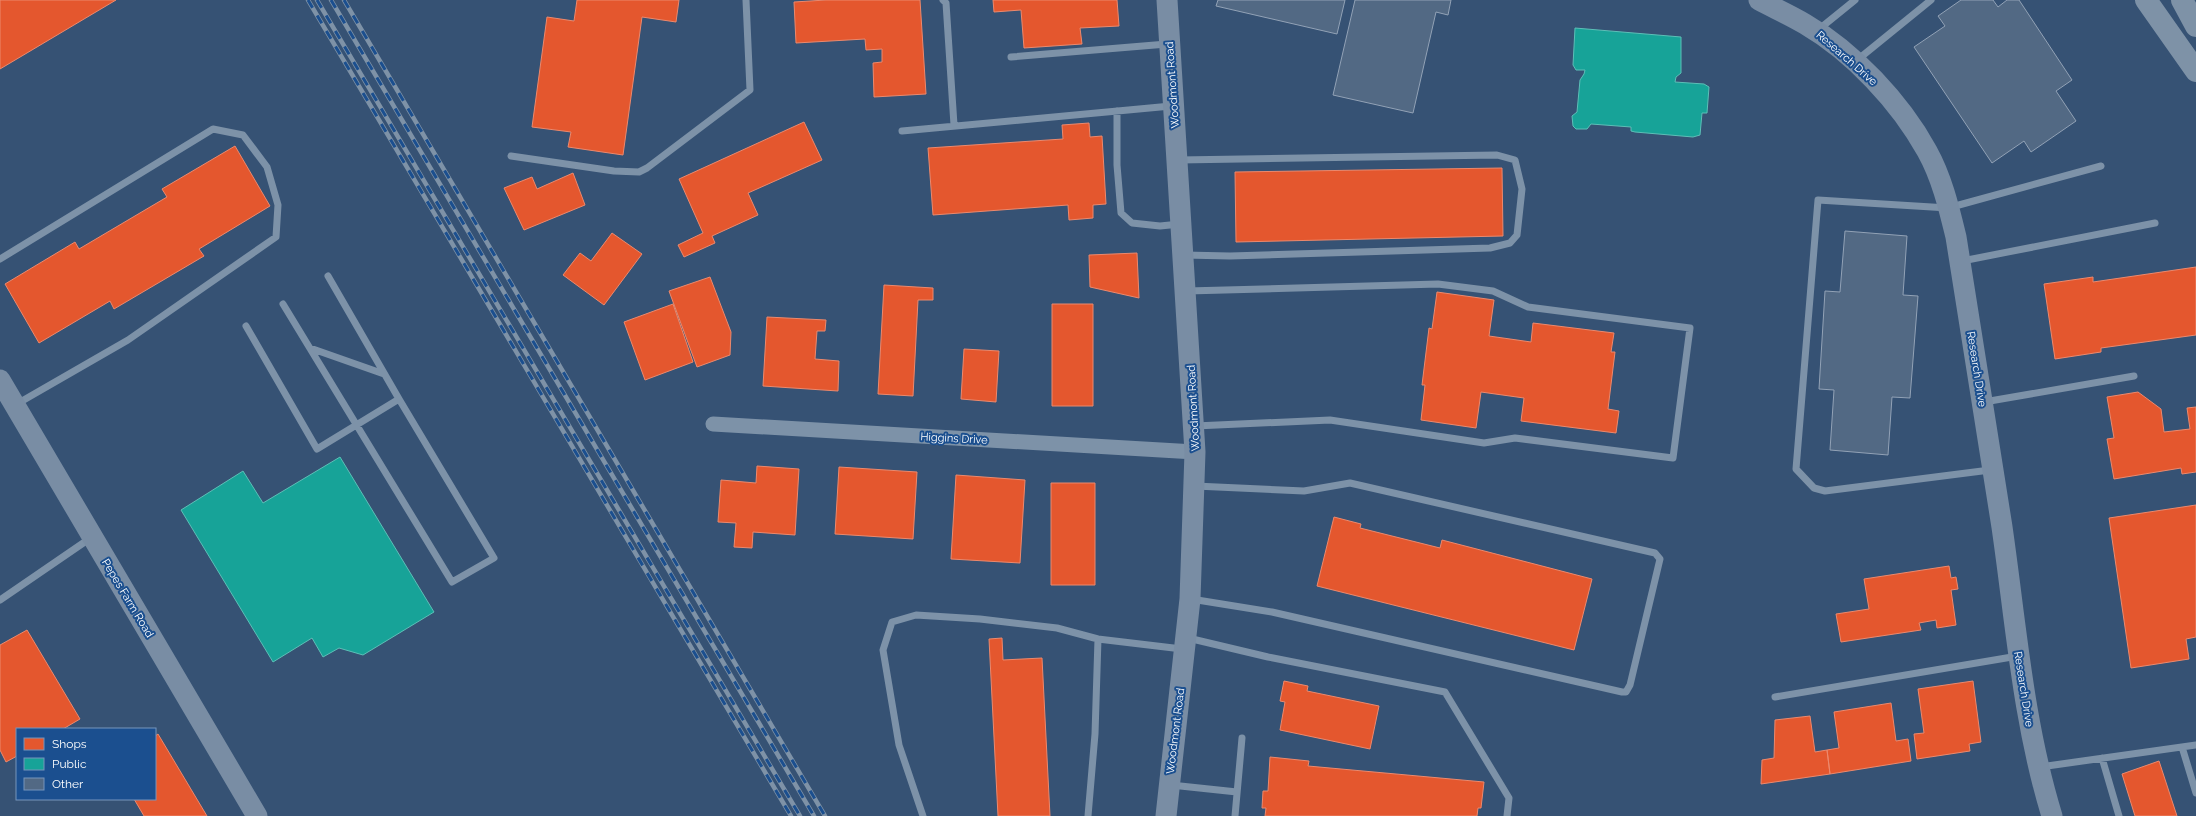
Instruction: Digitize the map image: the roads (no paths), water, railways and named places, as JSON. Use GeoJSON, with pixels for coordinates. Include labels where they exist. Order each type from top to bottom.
{"type":"FeatureCollection","features":[{"type":"Feature","properties":{"kind":"highway"},"geometry":{"type":"LineString","coordinates":[[2146,0],[2196,71]]}},
{"type":"Feature","properties":{"kind":"highway"},"geometry":{"type":"LineString","coordinates":[[2182,0],[2196,26]]}},
{"type":"Feature","properties":{"kind":"street","name":"Woodmont Road"},"geometry":{"type":"LineString","coordinates":[[1166,816],[1190,599],[1196,452],[1167,0]]}},
{"type":"Feature","properties":{"kind":"street","name":"Research Drive"},"geometry":{"type":"LineString","coordinates":[[1759,0],[1816,31],[1876,81],[1904,115],[1928,152],[1944,190],[1960,262],[1992,469],[2018,656],[2038,767],[2052,816]]}},
{"type":"Feature","properties":{"kind":"street","name":"Pepes Farm Road"},"geometry":{"type":"LineString","coordinates":[[0,380],[257,816]]}},
{"type":"Feature","properties":{"kind":"street","name":"Higgins Drive"},"geometry":{"type":"LineString","coordinates":[[713,424],[1196,452]]}},
{"type":"Feature","properties":{"kind":"lane"},"geometry":{"type":"LineString","coordinates":[[511,156],[614,171],[639,172],[647,168],[750,90],[746,0]]}},
{"type":"Feature","properties":{"kind":"lane"},"geometry":{"type":"LineString","coordinates":[[943,0],[946,3],[954,125]]}},
{"type":"Feature","properties":{"kind":"lane"},"geometry":{"type":"LineString","coordinates":[[1816,31],[1855,0]]}},
{"type":"Feature","properties":{"kind":"lane"},"geometry":{"type":"LineString","coordinates":[[1854,62],[1931,0]]}},
{"type":"Feature","properties":{"kind":"lane"},"geometry":{"type":"LineString","coordinates":[[1011,57],[1169,44]]}},
{"type":"Feature","properties":{"kind":"lane"},"geometry":{"type":"LineString","coordinates":[[902,130],[1173,106]]}},
{"type":"Feature","properties":{"kind":"lane"},"geometry":{"type":"LineString","coordinates":[[1117,111],[1117,165],[1121,213],[1132,224],[1160,226],[1181,224]]}},
{"type":"Feature","properties":{"kind":"lane"},"geometry":{"type":"LineString","coordinates":[[0,259],[213,129],[243,135],[267,167],[278,205],[276,237],[128,340],[14,406]]}},
{"type":"Feature","properties":{"kind":"lane"},"geometry":{"type":"LineString","coordinates":[[1177,160],[1497,155],[1515,160],[1522,189],[1517,235],[1510,243],[1490,248],[1230,256],[1183,255]]}},
{"type":"Feature","properties":{"kind":"lane"},"geometry":{"type":"LineString","coordinates":[[1992,469],[1825,491],[1814,488],[1796,469],[1818,200],[1948,208],[2101,166]]}},
{"type":"Feature","properties":{"kind":"lane"},"geometry":{"type":"LineString","coordinates":[[1960,262],[2156,223]]}},
{"type":"Feature","properties":{"kind":"lane"},"geometry":{"type":"LineString","coordinates":[[283,304],[452,582],[494,558],[384,374],[328,276]]}},
{"type":"Feature","properties":{"kind":"lane"},"geometry":{"type":"LineString","coordinates":[[1185,291],[1438,284],[1493,291],[1528,308],[1690,328],[1673,458],[1516,438],[1484,443],[1330,420],[1194,426]]}},
{"type":"Feature","properties":{"kind":"lane"},"geometry":{"type":"LineString","coordinates":[[246,326],[317,449],[399,399]]}},
{"type":"Feature","properties":{"kind":"lane"},"geometry":{"type":"LineString","coordinates":[[310,348],[384,374]]}},
{"type":"Feature","properties":{"kind":"lane"},"geometry":{"type":"LineString","coordinates":[[1982,402],[2134,376]]}},
{"type":"Feature","properties":{"kind":"lane"},"geometry":{"type":"LineString","coordinates":[[1190,599],[1272,612],[1626,692],[1630,685],[1660,559],[1655,553],[1350,483],[1304,491],[1195,486]]}},
{"type":"Feature","properties":{"kind":"lane"},"geometry":{"type":"LineString","coordinates":[[0,600],[92,537]]}},
{"type":"Feature","properties":{"kind":"lane"},"geometry":{"type":"LineString","coordinates":[[923,816],[899,745],[883,650],[892,622],[916,615],[980,619],[1057,628],[1098,639],[1185,644],[1268,657],[1445,692],[1509,798],[1507,816]]}},
{"type":"Feature","properties":{"kind":"lane"},"geometry":{"type":"LineString","coordinates":[[1088,816],[1095,734],[1098,639]]}},
{"type":"Feature","properties":{"kind":"lane"},"geometry":{"type":"LineString","coordinates":[[1775,697],[2018,656]]}},
{"type":"Feature","properties":{"kind":"lane"},"geometry":{"type":"LineString","coordinates":[[1235,816],[1242,738]]}},
{"type":"Feature","properties":{"kind":"lane"},"geometry":{"type":"LineString","coordinates":[[2038,767],[2196,745]]}},
{"type":"Feature","properties":{"kind":"lane"},"geometry":{"type":"LineString","coordinates":[[2182,747],[2196,793]]}},
{"type":"Feature","properties":{"kind":"lane"},"geometry":{"type":"LineString","coordinates":[[2102,758],[2119,816]]}},
{"type":"Feature","properties":{"kind":"lane"},"geometry":{"type":"LineString","coordinates":[[1169,784],[1237,792]]}},
{"type":"Feature","properties":{"kind":"railway"},"geometry":{"type":"LineString","coordinates":[[308,0],[791,816]]}},
{"type":"Feature","properties":{"kind":"railway"},"geometry":{"type":"LineString","coordinates":[[317,0],[800,816]]}},
{"type":"Feature","properties":{"kind":"railway"},"geometry":{"type":"LineString","coordinates":[[331,0],[814,816]]}},
{"type":"Feature","properties":{"kind":"railway"},"geometry":{"type":"LineString","coordinates":[[344,0],[825,816]]}}]}
